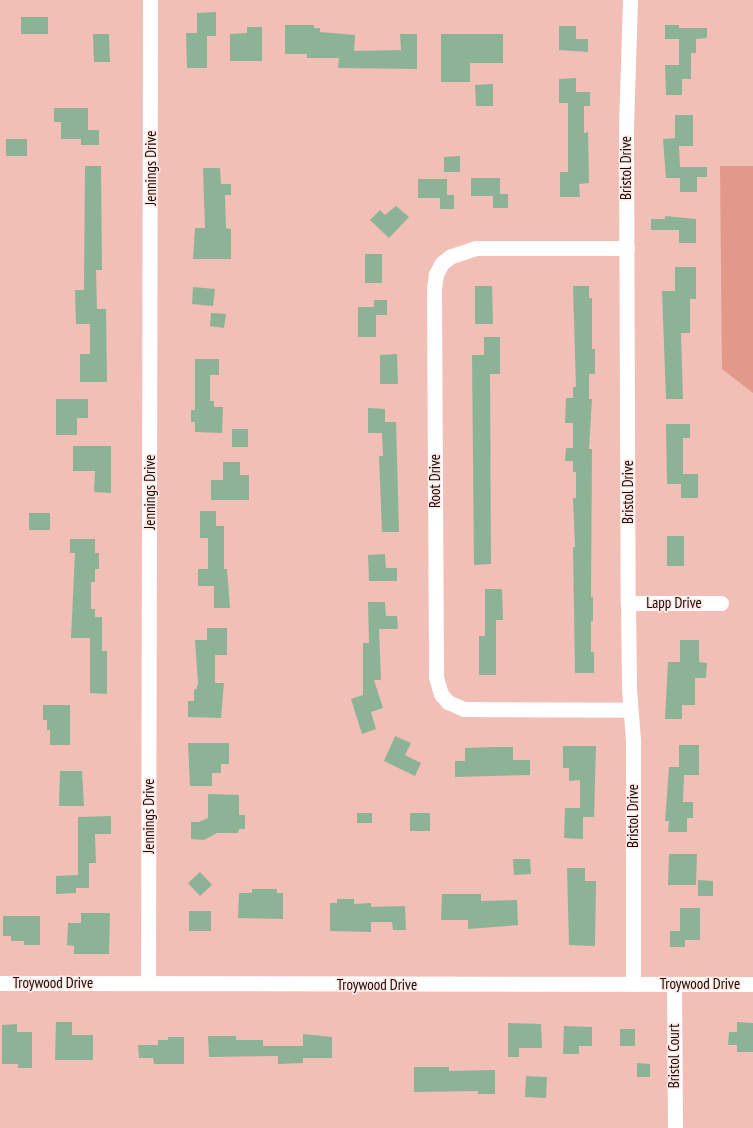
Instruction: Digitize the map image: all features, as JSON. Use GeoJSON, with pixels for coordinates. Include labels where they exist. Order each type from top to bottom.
{"type":"FeatureCollection","features":[{"type":"Feature","properties":{"kind":"street","name":"Jennings Drive"},"geometry":{"type":"LineString","coordinates":[[148,983],[150,0]]}},
{"type":"Feature","properties":{"kind":"street","name":"Bristol Drive"},"geometry":{"type":"LineString","coordinates":[[630,0],[630,43],[626,83],[628,603],[630,710],[633,740],[633,984]]}},
{"type":"Feature","properties":{"kind":"street","name":"Root Drive"},"geometry":{"type":"LineString","coordinates":[[627,248],[476,248],[451,256],[442,263],[436,274],[434,289],[436,677],[440,694],[448,702],[464,709],[630,710]]}},
{"type":"Feature","properties":{"kind":"street","name":"Lapp Drive"},"geometry":{"type":"LineString","coordinates":[[628,603],[721,602]]}},
{"type":"Feature","properties":{"kind":"street","name":"Troywood Drive"},"geometry":{"type":"LineString","coordinates":[[0,983],[753,984]]}},
{"type":"Feature","properties":{"kind":"street","name":"Bristol Court"},"geometry":{"type":"LineString","coordinates":[[674,984],[675,1128]]}},
{"type":"Feature","properties":{"kind":"shaded area"},"geometry":{"type":"Polygon","coordinates":[[[720,166],[753,166],[753,393],[722,369],[720,166]]]}},
{"type":"Feature","properties":{"kind":"building"},"geometry":{"type":"Polygon","coordinates":[[[216,12],[216,36],[207,36],[207,68],[187,68],[186,33],[197,33],[197,13],[216,12]]]}},
{"type":"Feature","properties":{"kind":"building"},"geometry":{"type":"Polygon","coordinates":[[[21,17],[48,17],[48,34],[21,34],[21,17]]]}},
{"type":"Feature","properties":{"kind":"building"},"geometry":{"type":"Polygon","coordinates":[[[285,25],[314,25],[314,28],[320,28],[320,32],[355,35],[354,51],[401,50],[400,34],[417,34],[417,69],[338,68],[339,58],[307,58],[307,54],[285,54],[285,25]]]}},
{"type":"Feature","properties":{"kind":"building"},"geometry":{"type":"Polygon","coordinates":[[[665,25],[679,25],[679,28],[707,28],[707,38],[696,39],[696,53],[691,53],[691,79],[682,79],[682,95],[666,95],[665,65],[679,65],[679,39],[665,39],[665,25]]]}},
{"type":"Feature","properties":{"kind":"building"},"geometry":{"type":"Polygon","coordinates":[[[559,26],[576,26],[576,39],[588,39],[588,52],[559,50],[559,26]]]}},
{"type":"Feature","properties":{"kind":"building"},"geometry":{"type":"Polygon","coordinates":[[[247,27],[262,27],[262,61],[230,61],[230,34],[247,33],[247,27]]]}},
{"type":"Feature","properties":{"kind":"building"},"geometry":{"type":"Polygon","coordinates":[[[93,34],[109,34],[110,62],[94,62],[93,34]]]}},
{"type":"Feature","properties":{"kind":"building"},"geometry":{"type":"Polygon","coordinates":[[[441,34],[503,34],[503,63],[470,63],[470,82],[441,82],[441,34]]]}},
{"type":"Feature","properties":{"kind":"building"},"geometry":{"type":"Polygon","coordinates":[[[576,78],[576,92],[590,92],[590,106],[584,106],[584,133],[588,132],[589,183],[579,184],[580,197],[560,197],[560,172],[568,172],[568,103],[559,103],[559,79],[576,78]]]}},
{"type":"Feature","properties":{"kind":"building"},"geometry":{"type":"Polygon","coordinates":[[[493,84],[493,106],[476,106],[475,85],[493,84]]]}},
{"type":"Feature","properties":{"kind":"building"},"geometry":{"type":"Polygon","coordinates":[[[54,108],[88,108],[88,130],[99,130],[99,145],[81,145],[81,139],[61,139],[61,122],[54,122],[54,108]]]}},
{"type":"Feature","properties":{"kind":"building"},"geometry":{"type":"Polygon","coordinates":[[[675,115],[693,115],[693,146],[679,146],[680,167],[707,167],[707,177],[697,177],[697,192],[680,192],[680,178],[666,178],[663,139],[675,138],[675,115]]]}},
{"type":"Feature","properties":{"kind":"building"},"geometry":{"type":"Polygon","coordinates":[[[6,139],[27,139],[27,156],[6,156],[6,139]]]}},
{"type":"Feature","properties":{"kind":"building"},"geometry":{"type":"Polygon","coordinates":[[[460,156],[460,172],[444,172],[444,157],[460,156]]]}},
{"type":"Feature","properties":{"kind":"building"},"geometry":{"type":"Polygon","coordinates":[[[85,166],[101,166],[102,270],[96,270],[97,309],[106,309],[107,382],[80,382],[80,354],[90,354],[90,324],[76,324],[75,290],[84,290],[85,166]]]}},
{"type":"Feature","properties":{"kind":"building"},"geometry":{"type":"Polygon","coordinates":[[[203,168],[220,168],[221,184],[231,184],[231,195],[225,195],[226,228],[231,229],[231,259],[193,259],[195,228],[205,228],[203,168]]]}},
{"type":"Feature","properties":{"kind":"building"},"geometry":{"type":"Polygon","coordinates":[[[471,178],[500,178],[500,194],[508,194],[508,208],[493,208],[493,196],[471,196],[471,178]]]}},
{"type":"Feature","properties":{"kind":"building"},"geometry":{"type":"Polygon","coordinates":[[[418,179],[447,179],[447,195],[454,195],[454,209],[440,209],[440,198],[418,198],[418,179]]]}},
{"type":"Feature","properties":{"kind":"building"},"geometry":{"type":"Polygon","coordinates":[[[396,206],[409,217],[389,238],[370,220],[380,210],[385,215],[396,206]]]}},
{"type":"Feature","properties":{"kind":"building"},"geometry":{"type":"Polygon","coordinates":[[[665,216],[696,219],[696,243],[679,243],[679,230],[651,230],[651,219],[665,219],[665,216]]]}},
{"type":"Feature","properties":{"kind":"building"},"geometry":{"type":"Polygon","coordinates":[[[365,254],[382,254],[382,283],[365,283],[365,254]]]}},
{"type":"Feature","properties":{"kind":"building"},"geometry":{"type":"Polygon","coordinates":[[[675,267],[696,267],[696,299],[690,299],[690,333],[681,333],[683,399],[666,399],[662,291],[675,291],[675,267]]]}},
{"type":"Feature","properties":{"kind":"building"},"geometry":{"type":"Polygon","coordinates":[[[475,286],[492,286],[493,324],[475,324],[475,286]]]}},
{"type":"Feature","properties":{"kind":"building"},"geometry":{"type":"Polygon","coordinates":[[[573,286],[589,286],[589,298],[592,298],[592,349],[595,349],[595,374],[589,374],[589,399],[592,399],[589,449],[592,449],[591,597],[593,597],[593,621],[591,621],[591,652],[594,652],[594,673],[575,673],[573,547],[575,547],[573,498],[576,498],[576,472],[573,472],[573,461],[565,461],[566,448],[573,448],[573,423],[565,423],[566,398],[573,398],[573,387],[576,387],[573,286]]]}},
{"type":"Feature","properties":{"kind":"building"},"geometry":{"type":"Polygon","coordinates":[[[193,287],[215,289],[213,306],[192,304],[193,287]]]}},
{"type":"Feature","properties":{"kind":"building"},"geometry":{"type":"Polygon","coordinates":[[[374,300],[387,300],[387,315],[376,315],[376,337],[358,337],[358,307],[374,307],[374,300]]]}},
{"type":"Feature","properties":{"kind":"building"},"geometry":{"type":"Polygon","coordinates":[[[211,313],[226,314],[224,328],[210,326],[211,313]]]}},
{"type":"Feature","properties":{"kind":"building"},"geometry":{"type":"Polygon","coordinates":[[[484,337],[500,337],[500,374],[490,374],[491,564],[474,565],[472,355],[484,355],[484,337]]]}},
{"type":"Feature","properties":{"kind":"building"},"geometry":{"type":"Polygon","coordinates":[[[397,354],[398,384],[380,384],[380,355],[397,354]]]}},
{"type":"Feature","properties":{"kind":"building"},"geometry":{"type":"Polygon","coordinates":[[[195,359],[219,359],[219,375],[210,375],[210,401],[214,401],[214,407],[223,407],[222,433],[195,432],[195,422],[191,422],[191,410],[195,410],[195,359]]]}},
{"type":"Feature","properties":{"kind":"building"},"geometry":{"type":"Polygon","coordinates":[[[56,399],[88,399],[88,418],[77,418],[77,435],[56,435],[56,399]]]}},
{"type":"Feature","properties":{"kind":"building"},"geometry":{"type":"Polygon","coordinates":[[[368,408],[385,409],[385,422],[396,422],[399,532],[382,532],[379,456],[383,456],[382,433],[368,433],[368,408]]]}},
{"type":"Feature","properties":{"kind":"building"},"geometry":{"type":"Polygon","coordinates":[[[666,424],[690,424],[690,438],[683,438],[683,474],[698,474],[698,498],[681,498],[681,484],[667,484],[666,424]]]}},
{"type":"Feature","properties":{"kind":"building"},"geometry":{"type":"Polygon","coordinates":[[[232,429],[248,429],[248,447],[232,447],[232,429]]]}},
{"type":"Feature","properties":{"kind":"building"},"geometry":{"type":"Polygon","coordinates":[[[73,446],[111,446],[111,493],[94,492],[95,471],[73,471],[73,446]]]}},
{"type":"Feature","properties":{"kind":"building"},"geometry":{"type":"Polygon","coordinates":[[[223,462],[240,462],[240,475],[249,475],[249,500],[211,500],[211,480],[223,480],[223,462]]]}},
{"type":"Feature","properties":{"kind":"building"},"geometry":{"type":"Polygon","coordinates":[[[200,511],[216,511],[216,526],[224,526],[224,569],[227,569],[230,608],[214,608],[214,586],[198,586],[198,569],[208,569],[208,538],[200,538],[200,511]]]}},
{"type":"Feature","properties":{"kind":"building"},"geometry":{"type":"Polygon","coordinates":[[[29,513],[50,513],[50,530],[29,530],[29,513]]]}},
{"type":"Feature","properties":{"kind":"building"},"geometry":{"type":"Polygon","coordinates":[[[667,536],[684,536],[684,566],[667,566],[667,536]]]}},
{"type":"Feature","properties":{"kind":"building"},"geometry":{"type":"Polygon","coordinates":[[[70,539],[95,539],[95,553],[99,553],[99,569],[95,569],[95,582],[91,582],[91,609],[95,609],[95,617],[102,617],[102,651],[107,651],[107,694],[90,693],[90,638],[71,638],[75,553],[70,553],[70,539]]]}},
{"type":"Feature","properties":{"kind":"building"},"geometry":{"type":"Polygon","coordinates":[[[385,554],[386,568],[397,568],[397,581],[369,581],[368,555],[385,554]]]}},
{"type":"Feature","properties":{"kind":"building"},"geometry":{"type":"Polygon","coordinates":[[[485,589],[502,589],[503,620],[496,620],[496,675],[479,675],[479,636],[485,636],[485,589]]]}},
{"type":"Feature","properties":{"kind":"building"},"geometry":{"type":"Polygon","coordinates":[[[368,602],[385,602],[386,616],[397,616],[398,629],[379,629],[381,680],[374,680],[383,708],[371,712],[376,729],[362,734],[351,699],[363,695],[363,643],[369,643],[368,602]]]}},
{"type":"Feature","properties":{"kind":"building"},"geometry":{"type":"Polygon","coordinates":[[[207,628],[227,628],[227,655],[215,655],[215,683],[224,683],[221,718],[188,717],[188,701],[194,701],[194,689],[196,690],[198,683],[195,640],[207,640],[207,628]]]}},
{"type":"Feature","properties":{"kind":"building"},"geometry":{"type":"Polygon","coordinates":[[[680,640],[699,640],[699,662],[707,663],[706,678],[695,678],[695,705],[682,705],[682,719],[665,719],[668,662],[680,662],[680,640]]]}},
{"type":"Feature","properties":{"kind":"building"},"geometry":{"type":"Polygon","coordinates":[[[43,705],[70,705],[70,745],[50,745],[50,730],[47,730],[47,720],[43,720],[43,705]]]}},
{"type":"Feature","properties":{"kind":"building"},"geometry":{"type":"Polygon","coordinates":[[[395,736],[411,743],[405,755],[421,763],[415,776],[384,761],[395,736]]]}},
{"type":"Feature","properties":{"kind":"building"},"geometry":{"type":"Polygon","coordinates":[[[188,743],[229,743],[229,764],[221,764],[221,773],[212,773],[212,786],[190,786],[188,743]]]}},
{"type":"Feature","properties":{"kind":"building"},"geometry":{"type":"Polygon","coordinates":[[[679,745],[699,745],[699,775],[684,775],[683,802],[693,802],[693,818],[687,818],[687,832],[668,832],[669,821],[665,821],[669,767],[679,767],[679,745]]]}},
{"type":"Feature","properties":{"kind":"building"},"geometry":{"type":"Polygon","coordinates":[[[563,746],[596,746],[594,817],[583,817],[583,839],[564,838],[565,808],[580,808],[580,780],[569,781],[569,768],[563,768],[563,746]]]}},
{"type":"Feature","properties":{"kind":"building"},"geometry":{"type":"Polygon","coordinates":[[[513,747],[513,760],[530,760],[530,775],[455,777],[455,761],[465,761],[465,748],[513,747]]]}},
{"type":"Feature","properties":{"kind":"building"},"geometry":{"type":"Polygon","coordinates":[[[60,771],[82,771],[84,806],[59,806],[60,771]]]}},
{"type":"Feature","properties":{"kind":"building"},"geometry":{"type":"Polygon","coordinates":[[[208,794],[239,795],[239,815],[245,815],[245,829],[239,829],[238,833],[217,833],[204,840],[191,839],[191,822],[199,822],[208,818],[208,794]]]}},
{"type":"Feature","properties":{"kind":"building"},"geometry":{"type":"Polygon","coordinates":[[[357,813],[372,813],[372,823],[357,823],[357,813]]]}},
{"type":"Feature","properties":{"kind":"building"},"geometry":{"type":"Polygon","coordinates":[[[410,813],[430,813],[430,831],[410,831],[410,813]]]}},
{"type":"Feature","properties":{"kind":"building"},"geometry":{"type":"Polygon","coordinates":[[[111,816],[111,834],[95,834],[96,863],[89,863],[89,888],[76,888],[76,893],[56,894],[56,876],[78,875],[78,817],[111,816]]]}},
{"type":"Feature","properties":{"kind":"building"},"geometry":{"type":"Polygon","coordinates":[[[669,854],[697,854],[696,885],[668,885],[669,854]]]}},
{"type":"Feature","properties":{"kind":"building"},"geometry":{"type":"Polygon","coordinates":[[[513,859],[530,859],[531,874],[514,875],[513,859]]]}},
{"type":"Feature","properties":{"kind":"building"},"geometry":{"type":"Polygon","coordinates":[[[567,868],[585,868],[585,881],[596,881],[595,946],[569,945],[567,868]]]}},
{"type":"Feature","properties":{"kind":"building"},"geometry":{"type":"Polygon","coordinates":[[[200,872],[212,885],[200,896],[188,883],[200,872]]]}},
{"type":"Feature","properties":{"kind":"building"},"geometry":{"type":"Polygon","coordinates":[[[698,880],[713,881],[713,896],[698,896],[698,880]]]}},
{"type":"Feature","properties":{"kind":"building"},"geometry":{"type":"Polygon","coordinates":[[[252,889],[277,889],[277,893],[283,893],[283,919],[238,918],[239,893],[252,893],[252,889]]]}},
{"type":"Feature","properties":{"kind":"building"},"geometry":{"type":"Polygon","coordinates":[[[442,894],[481,894],[481,901],[517,900],[518,925],[468,929],[468,920],[441,920],[442,894]]]}},
{"type":"Feature","properties":{"kind":"building"},"geometry":{"type":"Polygon","coordinates":[[[337,899],[354,899],[354,904],[371,903],[371,907],[405,906],[406,930],[393,930],[392,922],[371,922],[371,932],[330,931],[330,903],[337,903],[337,899]]]}},
{"type":"Feature","properties":{"kind":"building"},"geometry":{"type":"Polygon","coordinates":[[[680,908],[700,908],[700,940],[685,940],[685,947],[670,947],[670,931],[680,931],[680,908]]]}},
{"type":"Feature","properties":{"kind":"building"},"geometry":{"type":"Polygon","coordinates":[[[189,911],[211,911],[211,931],[189,931],[189,911]]]}},
{"type":"Feature","properties":{"kind":"building"},"geometry":{"type":"Polygon","coordinates":[[[81,913],[110,913],[109,954],[74,954],[74,946],[67,945],[68,923],[81,923],[81,913]]]}},
{"type":"Feature","properties":{"kind":"building"},"geometry":{"type":"Polygon","coordinates":[[[3,916],[40,916],[40,945],[24,945],[24,941],[11,941],[11,936],[3,936],[3,916]]]}},
{"type":"Feature","properties":{"kind":"building"},"geometry":{"type":"Polygon","coordinates":[[[56,1022],[72,1022],[72,1035],[93,1035],[93,1060],[55,1060],[56,1022]]]}},
{"type":"Feature","properties":{"kind":"building"},"geometry":{"type":"Polygon","coordinates":[[[737,1022],[753,1023],[753,1052],[737,1052],[737,1045],[728,1045],[729,1032],[737,1032],[737,1022]]]}},
{"type":"Feature","properties":{"kind":"building"},"geometry":{"type":"Polygon","coordinates":[[[508,1023],[541,1024],[542,1048],[519,1048],[519,1057],[508,1057],[508,1023]]]}},
{"type":"Feature","properties":{"kind":"building"},"geometry":{"type":"Polygon","coordinates":[[[17,1024],[17,1032],[32,1032],[32,1068],[18,1068],[18,1064],[2,1064],[2,1025],[17,1024]]]}},
{"type":"Feature","properties":{"kind":"building"},"geometry":{"type":"Polygon","coordinates":[[[564,1026],[592,1027],[592,1046],[579,1046],[579,1054],[563,1054],[564,1026]]]}},
{"type":"Feature","properties":{"kind":"building"},"geometry":{"type":"Polygon","coordinates":[[[620,1029],[635,1029],[635,1046],[620,1046],[620,1029]]]}},
{"type":"Feature","properties":{"kind":"building"},"geometry":{"type":"Polygon","coordinates":[[[303,1034],[332,1037],[332,1058],[303,1058],[303,1063],[278,1064],[278,1056],[209,1057],[208,1036],[236,1036],[236,1040],[263,1040],[263,1046],[303,1046],[303,1034]]]}},
{"type":"Feature","properties":{"kind":"building"},"geometry":{"type":"Polygon","coordinates":[[[168,1037],[184,1037],[184,1064],[154,1064],[153,1058],[139,1058],[138,1045],[158,1045],[158,1040],[168,1040],[168,1037]]]}},
{"type":"Feature","properties":{"kind":"building"},"geometry":{"type":"Polygon","coordinates":[[[637,1063],[650,1064],[650,1077],[637,1077],[637,1063]]]}},
{"type":"Feature","properties":{"kind":"building"},"geometry":{"type":"Polygon","coordinates":[[[414,1067],[449,1067],[449,1071],[495,1070],[495,1094],[478,1094],[478,1091],[414,1092],[414,1067]]]}},
{"type":"Feature","properties":{"kind":"building"},"geometry":{"type":"Polygon","coordinates":[[[526,1076],[547,1077],[546,1098],[525,1097],[526,1076]]]}}]}
